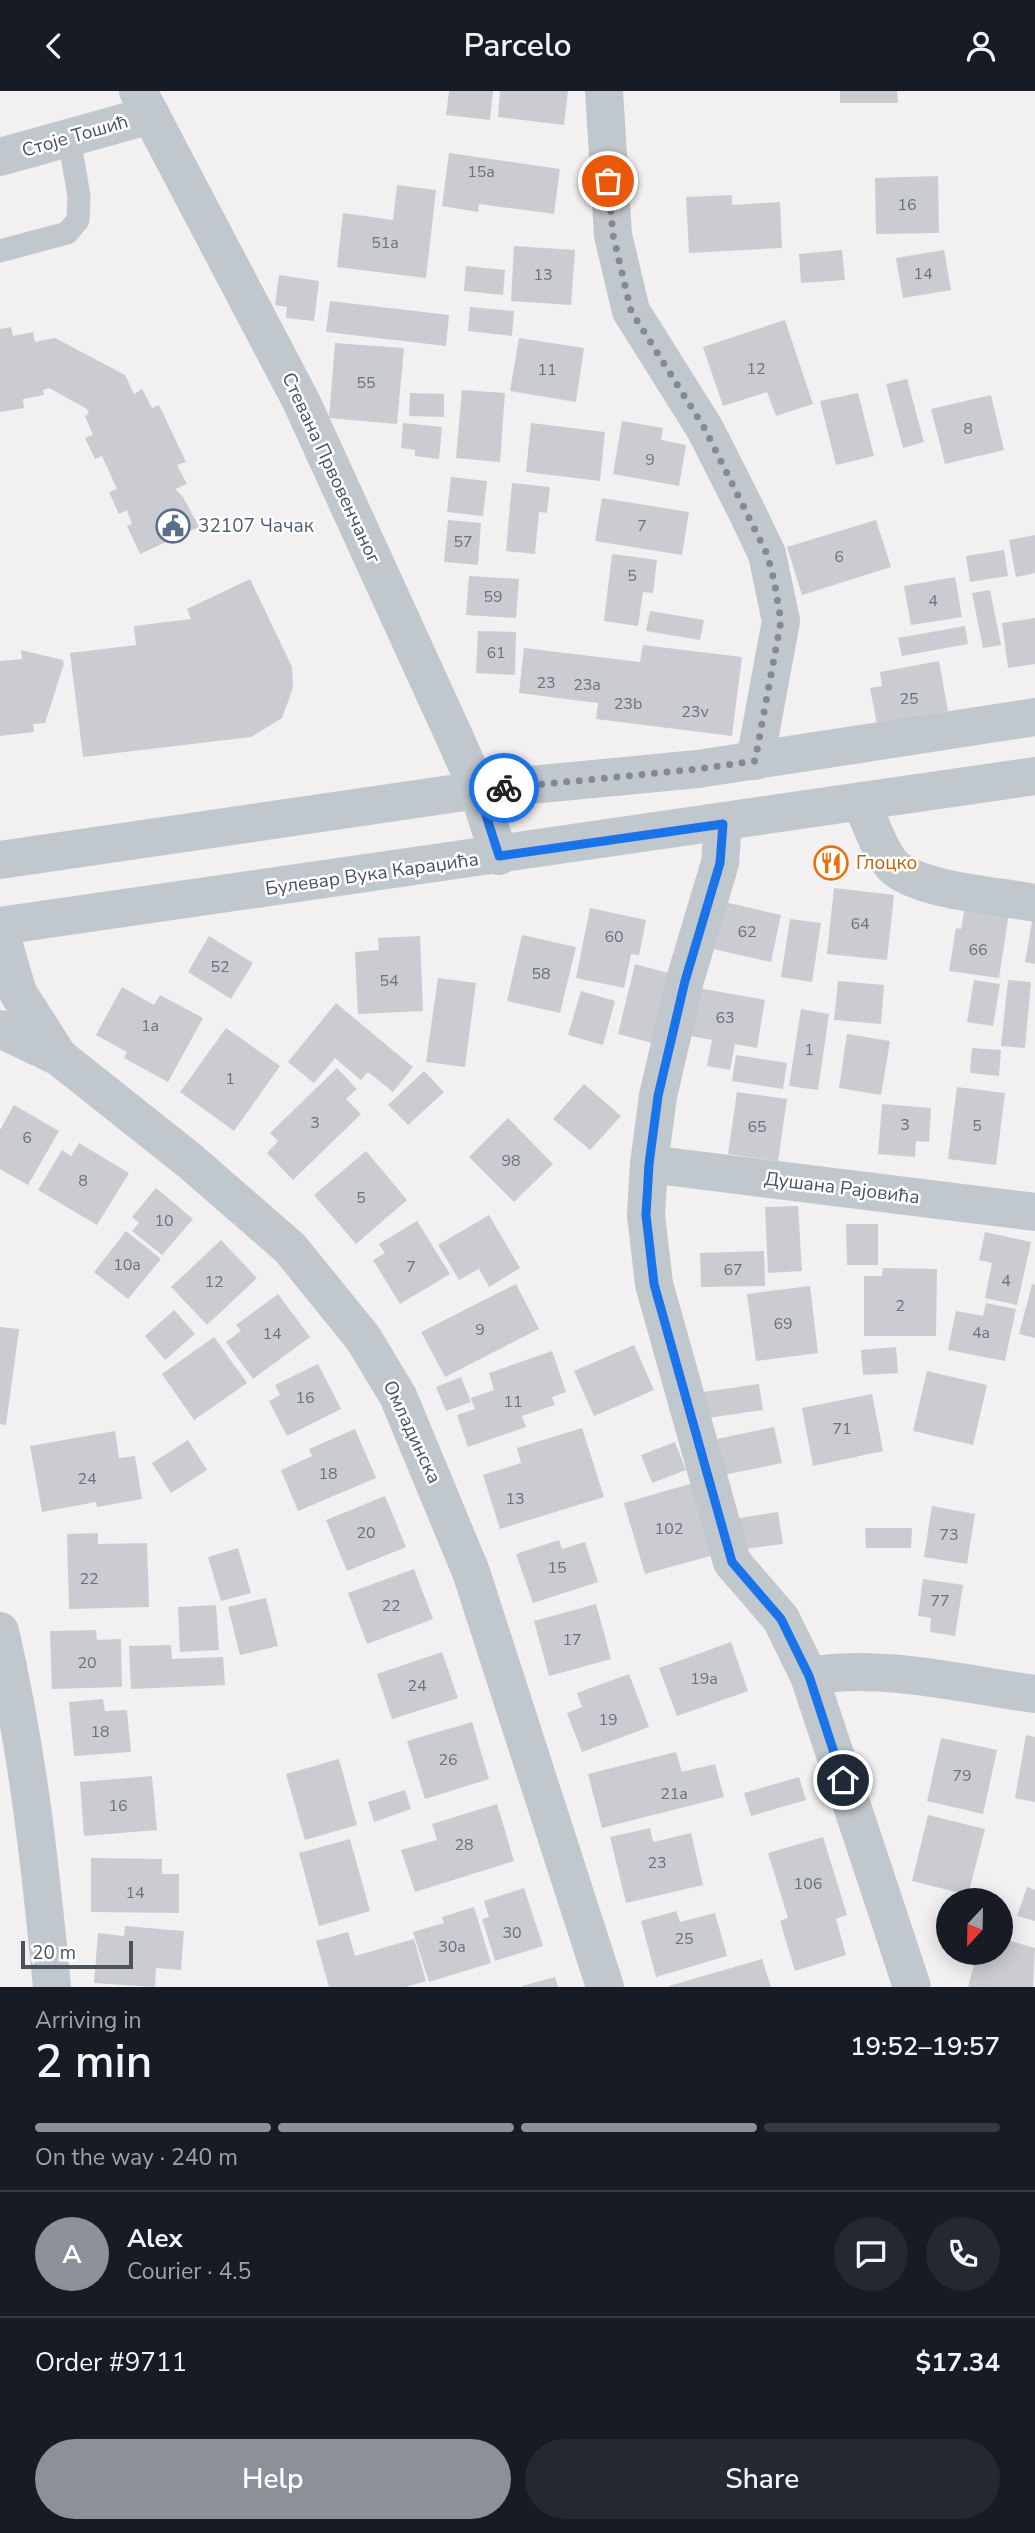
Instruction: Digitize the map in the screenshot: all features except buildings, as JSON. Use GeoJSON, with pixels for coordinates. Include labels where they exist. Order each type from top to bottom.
{"type":"FeatureCollection","features":[{"type":"Feature","properties":{"kind":"street"},"geometry":{"type":"LineString","coordinates":[[604,91],[613,235],[631,311],[705,429],[767,554],[779,600],[781,621],[776,658],[755,761]]}},
{"type":"Feature","properties":{"kind":"street","name":"Стоје Тошић"},"geometry":{"type":"LineString","coordinates":[[0,157],[69,138],[144,103]]}},
{"type":"Feature","properties":{"kind":"street","name":"Стевана Првовенчаног"},"geometry":{"type":"LineString","coordinates":[[144,103],[302,401],[478,790],[499,856]]}},
{"type":"Feature","properties":{"kind":"street"},"geometry":{"type":"LineString","coordinates":[[0,860],[478,790],[595,781],[755,761],[1035,717]]}},
{"type":"Feature","properties":{"kind":"street","name":"Булевар Вука Караџића"},"geometry":{"type":"LineString","coordinates":[[0,926],[723,824],[1035,776]]}},
{"type":"Feature","properties":{"kind":"street"},"geometry":{"type":"LineString","coordinates":[[862,803],[891,864],[902,873],[932,884],[1035,903]]}},
{"type":"Feature","properties":{"kind":"street"},"geometry":{"type":"LineString","coordinates":[[723,824],[720,863],[685,981],[658,1096],[649,1164],[646,1215],[654,1284],[732,1562],[781,1619],[809,1676],[912,1987]]}},
{"type":"Feature","properties":{"kind":"street"},"geometry":{"type":"LineString","coordinates":[[0,932],[18,993],[59,1057]]}},
{"type":"Feature","properties":{"kind":"street","name":"Омладинска"},"geometry":{"type":"LineString","coordinates":[[0,1029],[59,1057],[190,1161],[290,1248],[363,1338],[398,1396],[471,1572],[605,1987]]}},
{"type":"Feature","properties":{"kind":"street","name":"Душана Рајовића"},"geometry":{"type":"LineString","coordinates":[[649,1164],[1035,1212]]}},
{"type":"Feature","properties":{"kind":"street"},"geometry":{"type":"LineString","coordinates":[[0,1631],[20,1716],[37,1827],[51,1987]]}},
{"type":"Feature","properties":{"kind":"street"},"geometry":{"type":"LineString","coordinates":[[809,1676],[842,1670],[883,1673],[1035,1694]]}},
{"type":"Feature","properties":{"kind":"lane"},"geometry":{"type":"LineString","coordinates":[[0,251],[67,233],[78,220],[79,196],[69,138]]}},
{"type":"Feature","properties":{"kind":"way so far"},"geometry":{"type":"LineString","coordinates":[[504,788],[582,782],[755,761],[776,658],[781,621],[779,600],[767,554],[705,429],[631,311],[613,235],[608,181]]}},
{"type":"Feature","properties":{"kind":"place","name":"32107 Чачак"},"geometry":{"type":"Point","coordinates":[173,526]}},
{"type":"Feature","properties":{"kind":"place","name":"Глоцко"},"geometry":{"type":"Point","coordinates":[831,863]}},
{"type":"Feature","properties":{"kind":"route"},"geometry":{"type":"LineString","coordinates":[[504,788],[478,790],[499,856],[723,824],[720,863],[685,981],[658,1096],[649,1164],[646,1215],[654,1284],[672,1357],[732,1562],[760,1591],[781,1619],[809,1676],[843,1780]]}}]}
